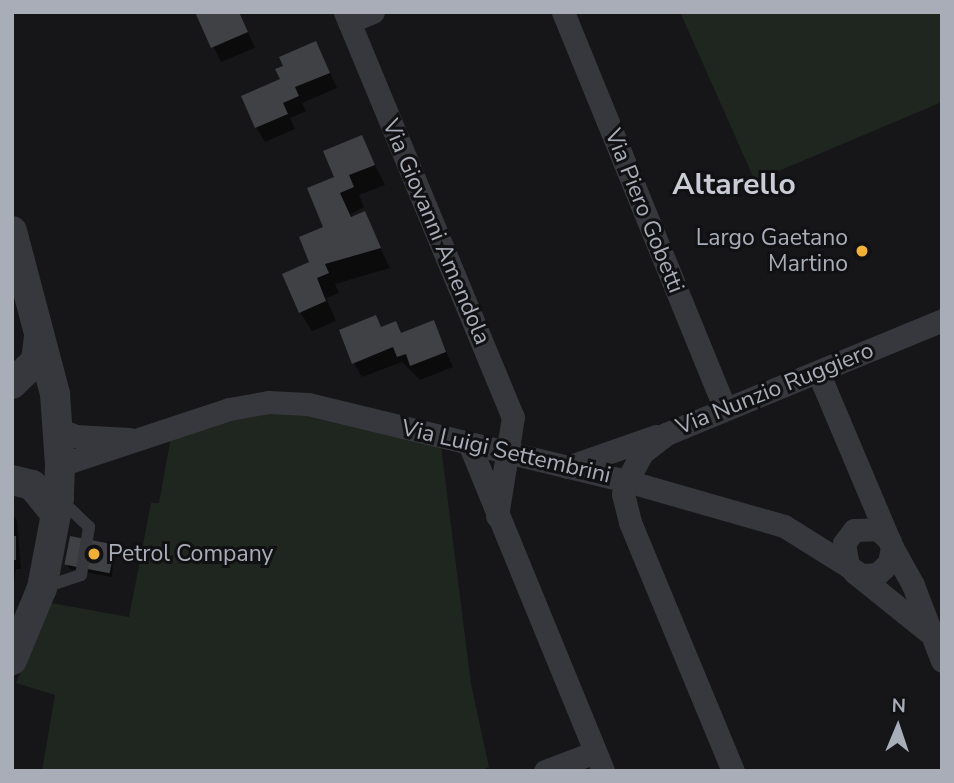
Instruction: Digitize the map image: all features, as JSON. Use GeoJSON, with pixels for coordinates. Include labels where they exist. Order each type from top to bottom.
{"type":"FeatureCollection","features":[{"type":"Feature","properties":{"kind":"street"},"geometry":{"type":"LineString","coordinates":[[347,17],[373,12]]}},
{"type":"Feature","properties":{"kind":"street","name":"Via Piero Gobetti"},"geometry":{"type":"LineString","coordinates":[[563,12],[725,409]]}},
{"type":"Feature","properties":{"kind":"street","name":"Via Giovanni Amendola"},"geometry":{"type":"LineString","coordinates":[[347,17],[511,411],[509,454],[497,516]]}},
{"type":"Feature","properties":{"kind":"street"},"geometry":{"type":"LineString","coordinates":[[12,231],[57,420],[60,465],[58,507],[42,588],[12,660]]}},
{"type":"Feature","properties":{"kind":"street","name":"Via Nunzio Ruggiero"},"geometry":{"type":"LineString","coordinates":[[627,481],[642,453],[666,434],[942,320]]}},
{"type":"Feature","properties":{"kind":"street"},"geometry":{"type":"LineString","coordinates":[[12,384],[36,361],[39,337]]}},
{"type":"Feature","properties":{"kind":"street"},"geometry":{"type":"LineString","coordinates":[[818,372],[890,543],[936,634],[942,661]]}},
{"type":"Feature","properties":{"kind":"street"},"geometry":{"type":"LineString","coordinates":[[12,392],[36,392],[57,420],[75,436],[108,439],[153,438]]}},
{"type":"Feature","properties":{"kind":"street","name":"Via Luigi Settembrini"},"geometry":{"type":"LineString","coordinates":[[153,438],[229,410],[286,402],[333,409],[470,446],[627,481],[784,526],[851,569],[936,634]]}},
{"type":"Feature","properties":{"kind":"street"},"geometry":{"type":"LineString","coordinates":[[567,467],[666,434]]}},
{"type":"Feature","properties":{"kind":"street"},"geometry":{"type":"LineString","coordinates":[[12,474],[60,465],[153,438]]}},
{"type":"Feature","properties":{"kind":"street"},"geometry":{"type":"LineString","coordinates":[[470,446],[599,761],[545,771]]}},
{"type":"Feature","properties":{"kind":"street"},"geometry":{"type":"LineString","coordinates":[[12,480],[32,485],[58,507]]}},
{"type":"Feature","properties":{"kind":"street"},"geometry":{"type":"LineString","coordinates":[[627,481],[623,494],[630,522],[733,771]]}},
{"type":"Feature","properties":{"kind":"street"},"geometry":{"type":"LineString","coordinates":[[878,528],[890,543],[889,563],[877,574],[851,569],[844,543],[854,530],[878,528]]}},
{"type":"Feature","properties":{"kind":"street"},"geometry":{"type":"LineString","coordinates":[[913,585],[942,607]]}},
{"type":"Feature","properties":{"kind":"shaded area"},"geometry":{"type":"Polygon","coordinates":[[[680,12],[942,12],[942,102],[755,181],[680,12]]]}},
{"type":"Feature","properties":{"kind":"shaded area"},"geometry":{"type":"Polygon","coordinates":[[[257,412],[312,414],[441,446],[471,684],[489,767],[480,771],[42,771],[55,695],[16,683],[51,603],[129,617],[151,503],[159,503],[171,437],[257,412]]]}},
{"type":"Feature","properties":{"kind":"building"},"geometry":{"type":"Polygon","coordinates":[[[195,12],[239,12],[248,32],[211,48],[195,12]]]}},
{"type":"Feature","properties":{"kind":"building"},"geometry":{"type":"Polygon","coordinates":[[[316,41],[330,73],[295,87],[299,96],[283,103],[288,114],[255,128],[241,96],[280,79],[275,69],[283,66],[279,57],[316,41]]]}},
{"type":"Feature","properties":{"kind":"building"},"geometry":{"type":"Polygon","coordinates":[[[362,135],[375,165],[349,175],[354,187],[340,193],[351,217],[365,211],[381,248],[325,264],[329,273],[317,278],[326,301],[299,313],[282,274],[309,262],[299,237],[323,227],[307,188],[334,177],[323,151],[362,135]]]}},
{"type":"Feature","properties":{"kind":"building"},"geometry":{"type":"Polygon","coordinates":[[[376,315],[381,327],[396,321],[401,333],[434,320],[446,352],[410,366],[406,354],[397,357],[393,347],[352,364],[339,330],[376,315]]]}},
{"type":"Feature","properties":{"kind":"building"},"geometry":{"type":"Polygon","coordinates":[[[12,536],[16,536],[16,560],[12,560],[12,536]]]}},
{"type":"Feature","properties":{"kind":"building"},"geometry":{"type":"Polygon","coordinates":[[[70,536],[115,545],[110,573],[64,564],[70,536]]]}},
{"type":"Feature","properties":{"kind":"place","name":"Largo Gaetano Martino"},"geometry":{"type":"Point","coordinates":[862,251]}},
{"type":"Feature","properties":{"kind":"place","name":"Petrol Company"},"geometry":{"type":"Point","coordinates":[94,554]}},
{"type":"Feature","properties":{"kind":"district","name":"Altarello"},"geometry":{"type":"Point","coordinates":[734,185]}}]}
